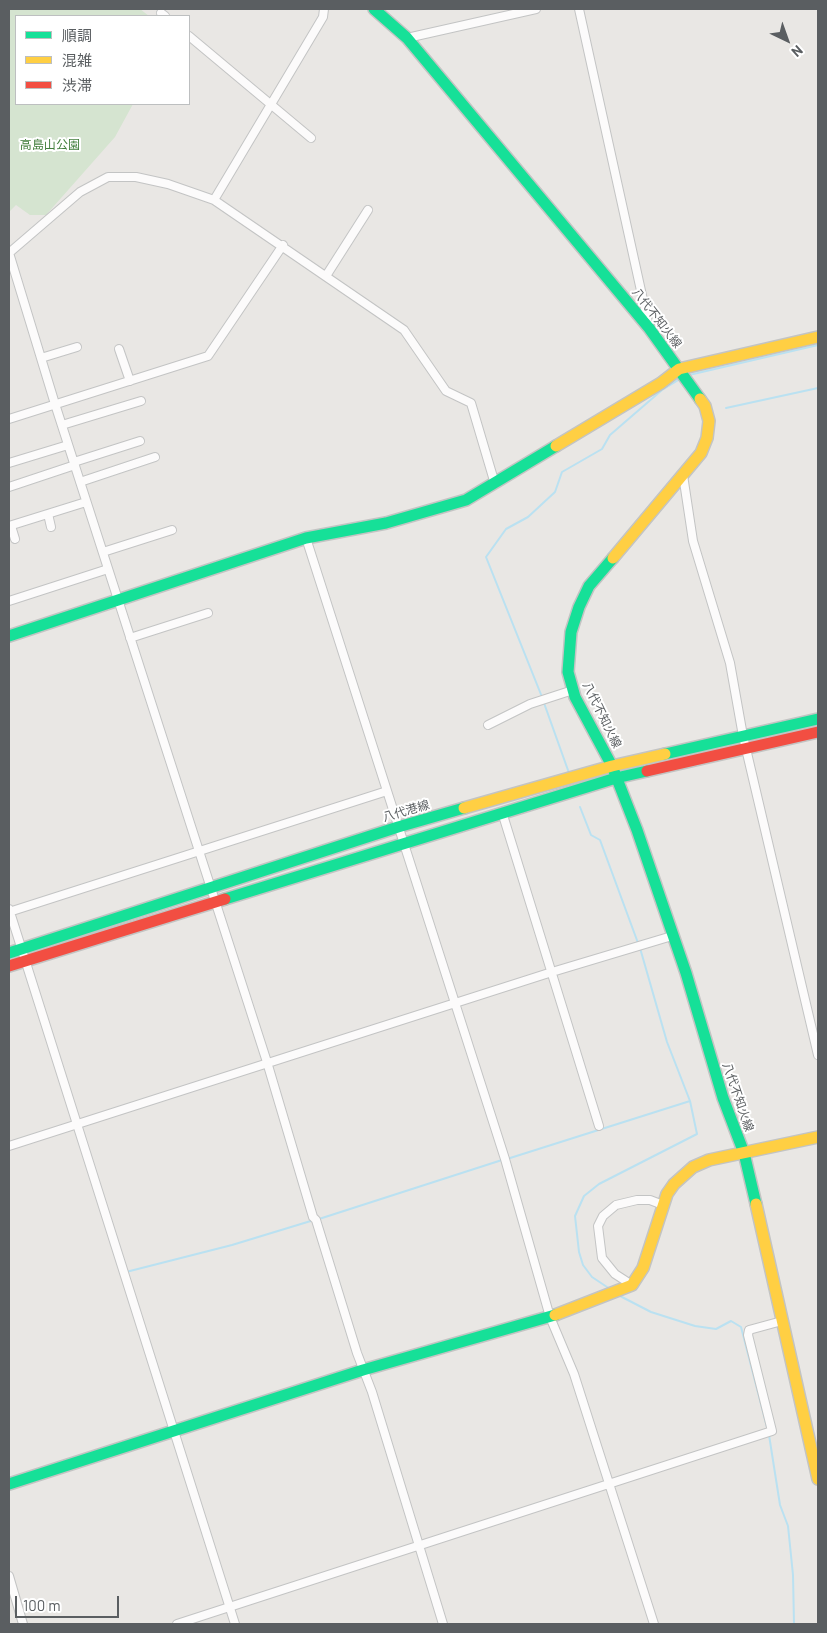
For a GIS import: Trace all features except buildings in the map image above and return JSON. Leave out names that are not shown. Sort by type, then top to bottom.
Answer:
[{"type":"main road","name":"八代不知火線","points":[[374,9],[407,38],[649,328],[705,406],[709,421],[708,438],[702,454],[607,562],[589,586],[579,607],[571,632],[568,672],[573,690],[614,772],[637,830],[723,1098],[744,1153],[818,1479]]},
{"type":"main road","points":[[9,636],[306,538],[386,523],[466,500],[476,492],[494,484],[681,372],[818,337]]},
{"type":"main road","name":"八代港線","points":[[9,953],[398,827],[614,772],[743,736],[818,719]]},
{"type":"main road","name":"八代港線","points":[[9,966],[215,901],[404,845],[614,772],[746,749],[818,732]]},
{"type":"main road","points":[[9,1484],[175,1432],[362,1370],[550,1318],[626,1288],[643,1268],[663,1205],[674,1184],[694,1167],[709,1160],[818,1137]]},
{"type":"street","points":[[214,200],[323,17],[324,9]]},
{"type":"street","points":[[407,38],[536,9]]},
{"type":"street","points":[[579,9],[649,328]]},
{"type":"street","points":[[190,37],[311,138]]},
{"type":"street","points":[[443,1624],[420,1545],[362,1370],[267,1062],[86,502],[9,253],[80,192],[108,177],[136,177],[168,184],[214,200],[404,330],[446,391],[471,404],[494,484]]},
{"type":"street","points":[[326,276],[368,210]]},
{"type":"street","points":[[9,418],[208,356],[282,245]]},
{"type":"street","points":[[41,358],[77,347]]},
{"type":"street","points":[[119,349],[130,380]]},
{"type":"street","points":[[62,425],[141,401]]},
{"type":"street","points":[[9,487],[140,441]]},
{"type":"street","points":[[9,463],[68,445]]},
{"type":"street","points":[[80,482],[155,457]]},
{"type":"street","points":[[683,475],[693,541],[730,663],[743,736],[818,1054]]},
{"type":"street","points":[[16,539],[10,526],[86,502]]},
{"type":"street","points":[[48,514],[51,527]]},
{"type":"street","points":[[103,552],[172,530]]},
{"type":"street","points":[[306,538],[505,1160],[550,1318],[574,1374],[654,1624]]},
{"type":"street","points":[[9,601],[108,569]]},
{"type":"street","points":[[130,638],[208,613]]},
{"type":"street","points":[[488,725],[530,704],[573,690]]},
{"type":"street","points":[[236,1624],[9,911],[387,791]]},
{"type":"street","points":[[502,812],[599,1126]]},
{"type":"street","points":[[9,1146],[267,1062],[672,936]]},
{"type":"street","points":[[626,1288],[602,1258],[598,1226],[603,1216],[616,1205],[637,1200],[650,1200],[663,1205]]},
{"type":"street","points":[[177,1624],[772,1431],[748,1335],[749,1330],[782,1321]]},
{"type":"street","points":[[9,1576],[23,1624]]},
{"type":"green space","name":"高島山公園","points":[[9,9],[140,9],[148,15],[15,15],[15,105],[132,105],[115,137],[46,215],[30,215],[16,205],[9,212]]},
{"type":"waterway","points":[[689,375],[818,345]]},
{"type":"waterway","points":[[542,697],[486,557],[506,529],[528,517],[555,492],[562,472],[602,449],[610,435],[662,390],[680,379]]},
{"type":"waterway","points":[[726,408],[818,388]]},
{"type":"waterway","points":[[544,703],[569,773]]},
{"type":"waterway","points":[[580,807],[591,835],[600,840],[638,943]]},
{"type":"waterway","points":[[610,1289],[592,1277],[583,1265],[579,1252],[575,1216],[584,1196],[599,1184],[697,1134],[690,1101],[667,1042],[640,948]]},
{"type":"waterway","points":[[507,1159],[690,1101]]},
{"type":"waterway","points":[[319,1219],[502,1160]]},
{"type":"waterway","points":[[126,1272],[232,1245],[314,1220]]},
{"type":"waterway","points":[[620,1296],[651,1312],[695,1326],[716,1329],[731,1321],[741,1327],[768,1431]]},
{"type":"waterway","points":[[769,1435],[780,1505],[788,1526],[793,1575],[794,1624]]},
{"type":"traffic: fast","points":[[374,9],[407,38],[649,328],[700,399]]},
{"type":"traffic: fast","points":[[9,636],[306,538],[386,523],[466,500],[556,446]]},
{"type":"traffic: fast","points":[[613,558],[589,586],[579,607],[571,632],[568,672],[575,697],[612,766],[637,830],[686,973],[723,1098],[744,1153],[756,1204]]},
{"type":"traffic: fast","points":[[665,754],[818,719]]},
{"type":"traffic: fast","points":[[225,899],[616,778],[647,771]]},
{"type":"traffic: fast","points":[[9,953],[398,827],[464,808]]},
{"type":"traffic: fast","points":[[9,1484],[363,1370],[555,1315]]},
{"type":"traffic: slow","points":[[556,446],[661,383],[679,369],[818,337]]},
{"type":"traffic: slow","points":[[613,558],[701,453],[707,438],[709,421],[705,406],[700,399]]},
{"type":"traffic: slow","points":[[464,808],[612,766],[665,754]]},
{"type":"traffic: slow","points":[[555,1315],[632,1285],[643,1268],[667,1194],[674,1184],[693,1167],[709,1160],[818,1137]]},
{"type":"traffic: slow","points":[[756,1204],[818,1479]]},
{"type":"traffic: jam","points":[[647,771],[818,732]]},
{"type":"traffic: jam","points":[[9,966],[225,899]]}]
